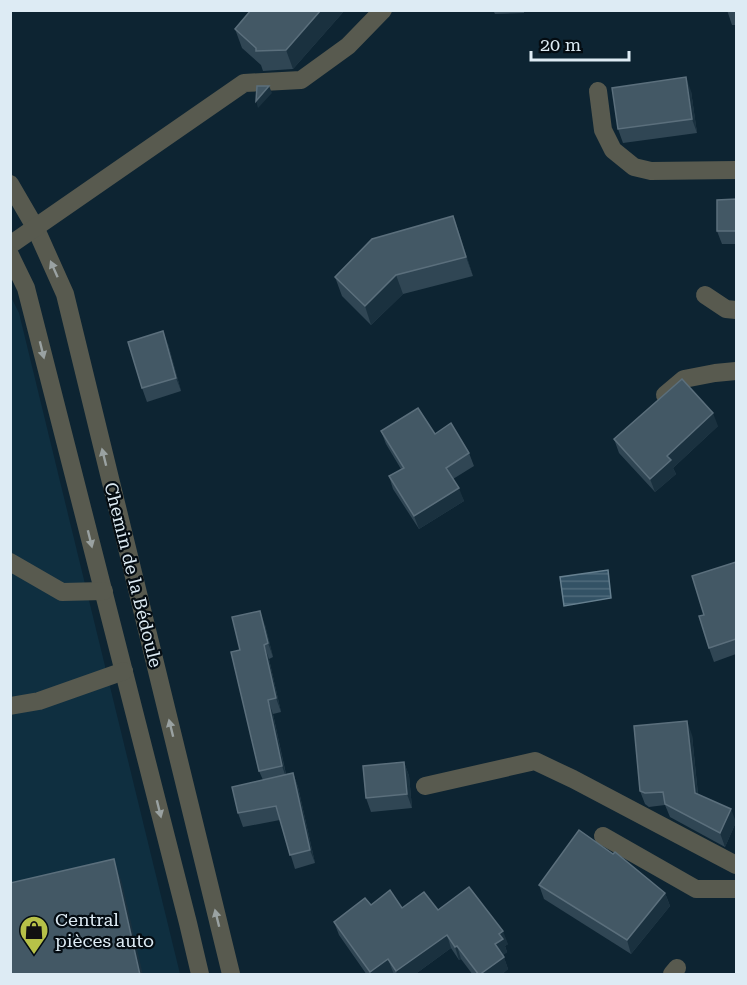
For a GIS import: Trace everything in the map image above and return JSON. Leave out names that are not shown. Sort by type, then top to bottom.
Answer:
[{"type":"street","points":[[10,245],[244,83],[301,80],[348,46],[383,10]]},
{"type":"street","points":[[598,91],[603,130],[613,150],[634,167],[651,171],[736,170]]},
{"type":"street","name":"Chemin de la Bédoule","points":[[10,184],[35,227],[64,294],[231,975]]},
{"type":"street","name":"Chemin de la Bédoule","points":[[10,255],[26,288],[200,975]]},
{"type":"street","points":[[705,295],[726,309],[736,310]]},
{"type":"street","points":[[651,408],[684,379],[736,371]]},
{"type":"street","points":[[10,562],[62,592],[104,591]]},
{"type":"street","points":[[10,706],[39,701],[124,671]]},
{"type":"street","points":[[425,786],[535,761],[736,866]]},
{"type":"street","points":[[603,836],[696,889],[736,889]]},
{"type":"shaded area","points":[[10,295],[19,313],[180,974],[11,974]]},
{"type":"shaded area","points":[[608,570],[611,598],[564,606],[560,577]]},
{"type":"building","points":[[251,10],[321,10],[286,50],[256,51],[256,48],[235,29]]},
{"type":"building","points":[[686,77],[692,119],[618,129],[612,88]]},
{"type":"building","points":[[257,86],[269,86],[256,101]]},
{"type":"building","points":[[736,199],[736,231],[717,231],[717,200]]},
{"type":"building","points":[[453,216],[466,257],[396,275],[365,306],[335,277],[372,239]]},
{"type":"building","points":[[163,331],[176,378],[142,388],[128,342]]},
{"type":"building","points":[[682,379],[713,413],[667,456],[671,460],[650,479],[614,439]]},
{"type":"building","points":[[418,408],[435,434],[451,423],[469,453],[446,468],[459,488],[414,516],[389,476],[404,468],[381,431]]},
{"type":"building","points":[[736,562],[736,639],[709,648],[699,616],[704,615],[692,576]]},
{"type":"building","points":[[260,611],[268,643],[264,645],[276,698],[268,700],[282,766],[259,771],[231,652],[240,650],[232,617]]},
{"type":"building","points":[[687,721],[695,793],[731,809],[720,833],[665,804],[663,792],[640,791],[634,726]]},
{"type":"building","points":[[404,762],[407,794],[366,798],[363,766]]},
{"type":"building","points":[[293,773],[310,850],[290,855],[276,806],[238,813],[232,787]]},
{"type":"building","points":[[579,830],[613,854],[615,852],[665,893],[627,940],[539,885]]},
{"type":"building","points":[[114,859],[140,975],[10,975],[10,883]]},
{"type":"building","points":[[469,887],[503,931],[499,934],[503,939],[495,944],[504,957],[479,975],[447,935],[396,971],[388,959],[370,972],[334,922],[365,898],[371,905],[390,890],[402,908],[424,892],[438,910]]},
{"type":"place","name":"Central pièces auto","points":[[34,956]]}]
